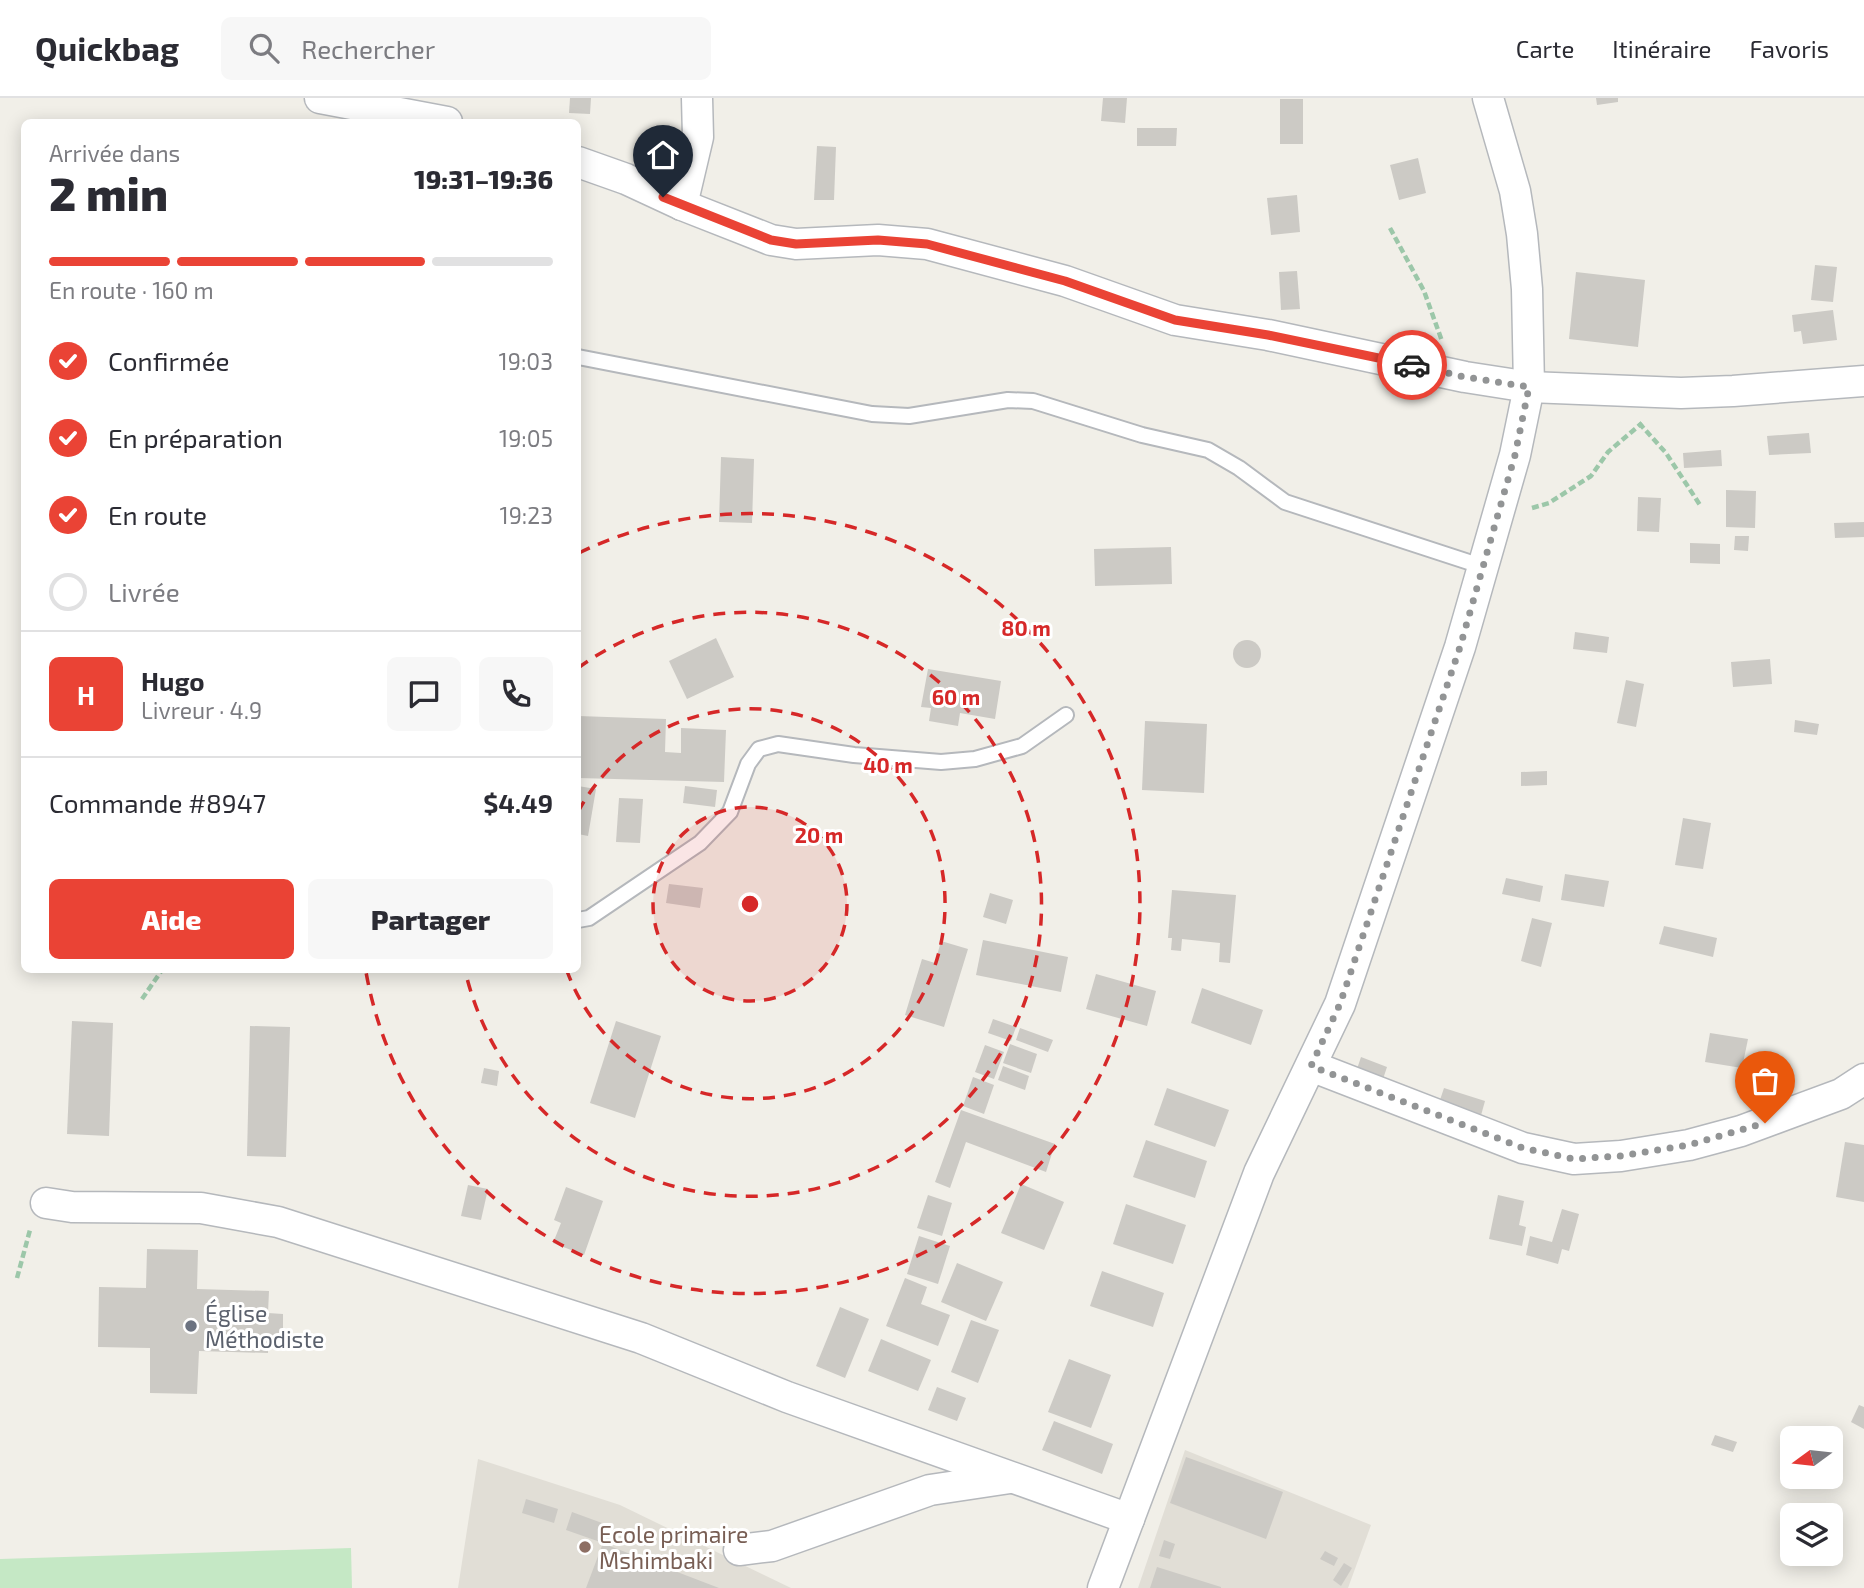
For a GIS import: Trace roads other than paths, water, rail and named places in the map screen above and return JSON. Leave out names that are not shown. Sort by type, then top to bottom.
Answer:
[{"type":"street","points":[[320,98],[431,119]]},
{"type":"street","points":[[682,205],[698,137],[697,98]]},
{"type":"street","points":[[1103,1588],[1259,1173],[1340,1004],[1456,660],[1515,455],[1529,387],[1527,289],[1515,191],[1488,98]]},
{"type":"street","points":[[581,163],[771,240],[796,244],[878,240],[927,244],[1065,281],[1175,320],[1268,335],[1465,377],[1529,387],[1681,393],[1864,381]]},
{"type":"street","points":[[1311,1066],[1510,1143],[1574,1159],[1620,1156],[1689,1145],[1741,1131],[1841,1094],[1864,1079]]},
{"type":"street","points":[[46,1203],[72,1208],[201,1208],[278,1222],[641,1338],[787,1396],[1129,1519]]},
{"type":"street","points":[[739,1550],[772,1546],[929,1490],[1014,1478]]},
{"type":"lane","points":[[581,358],[872,414],[909,416],[1008,400],[1033,401],[1142,435],[1208,450],[1239,468],[1285,502],[1484,567]]},
{"type":"lane","points":[[581,919],[589,918],[700,843],[730,812],[748,764],[759,749],[778,744],[855,755],[941,762],[975,760],[1022,746],[1066,715]]},
{"type":"place","name":"Église Méthodiste","points":[[191,1326]]},
{"type":"place","name":"Ecole primaire Mshimbaki","points":[[585,1547]]}]
